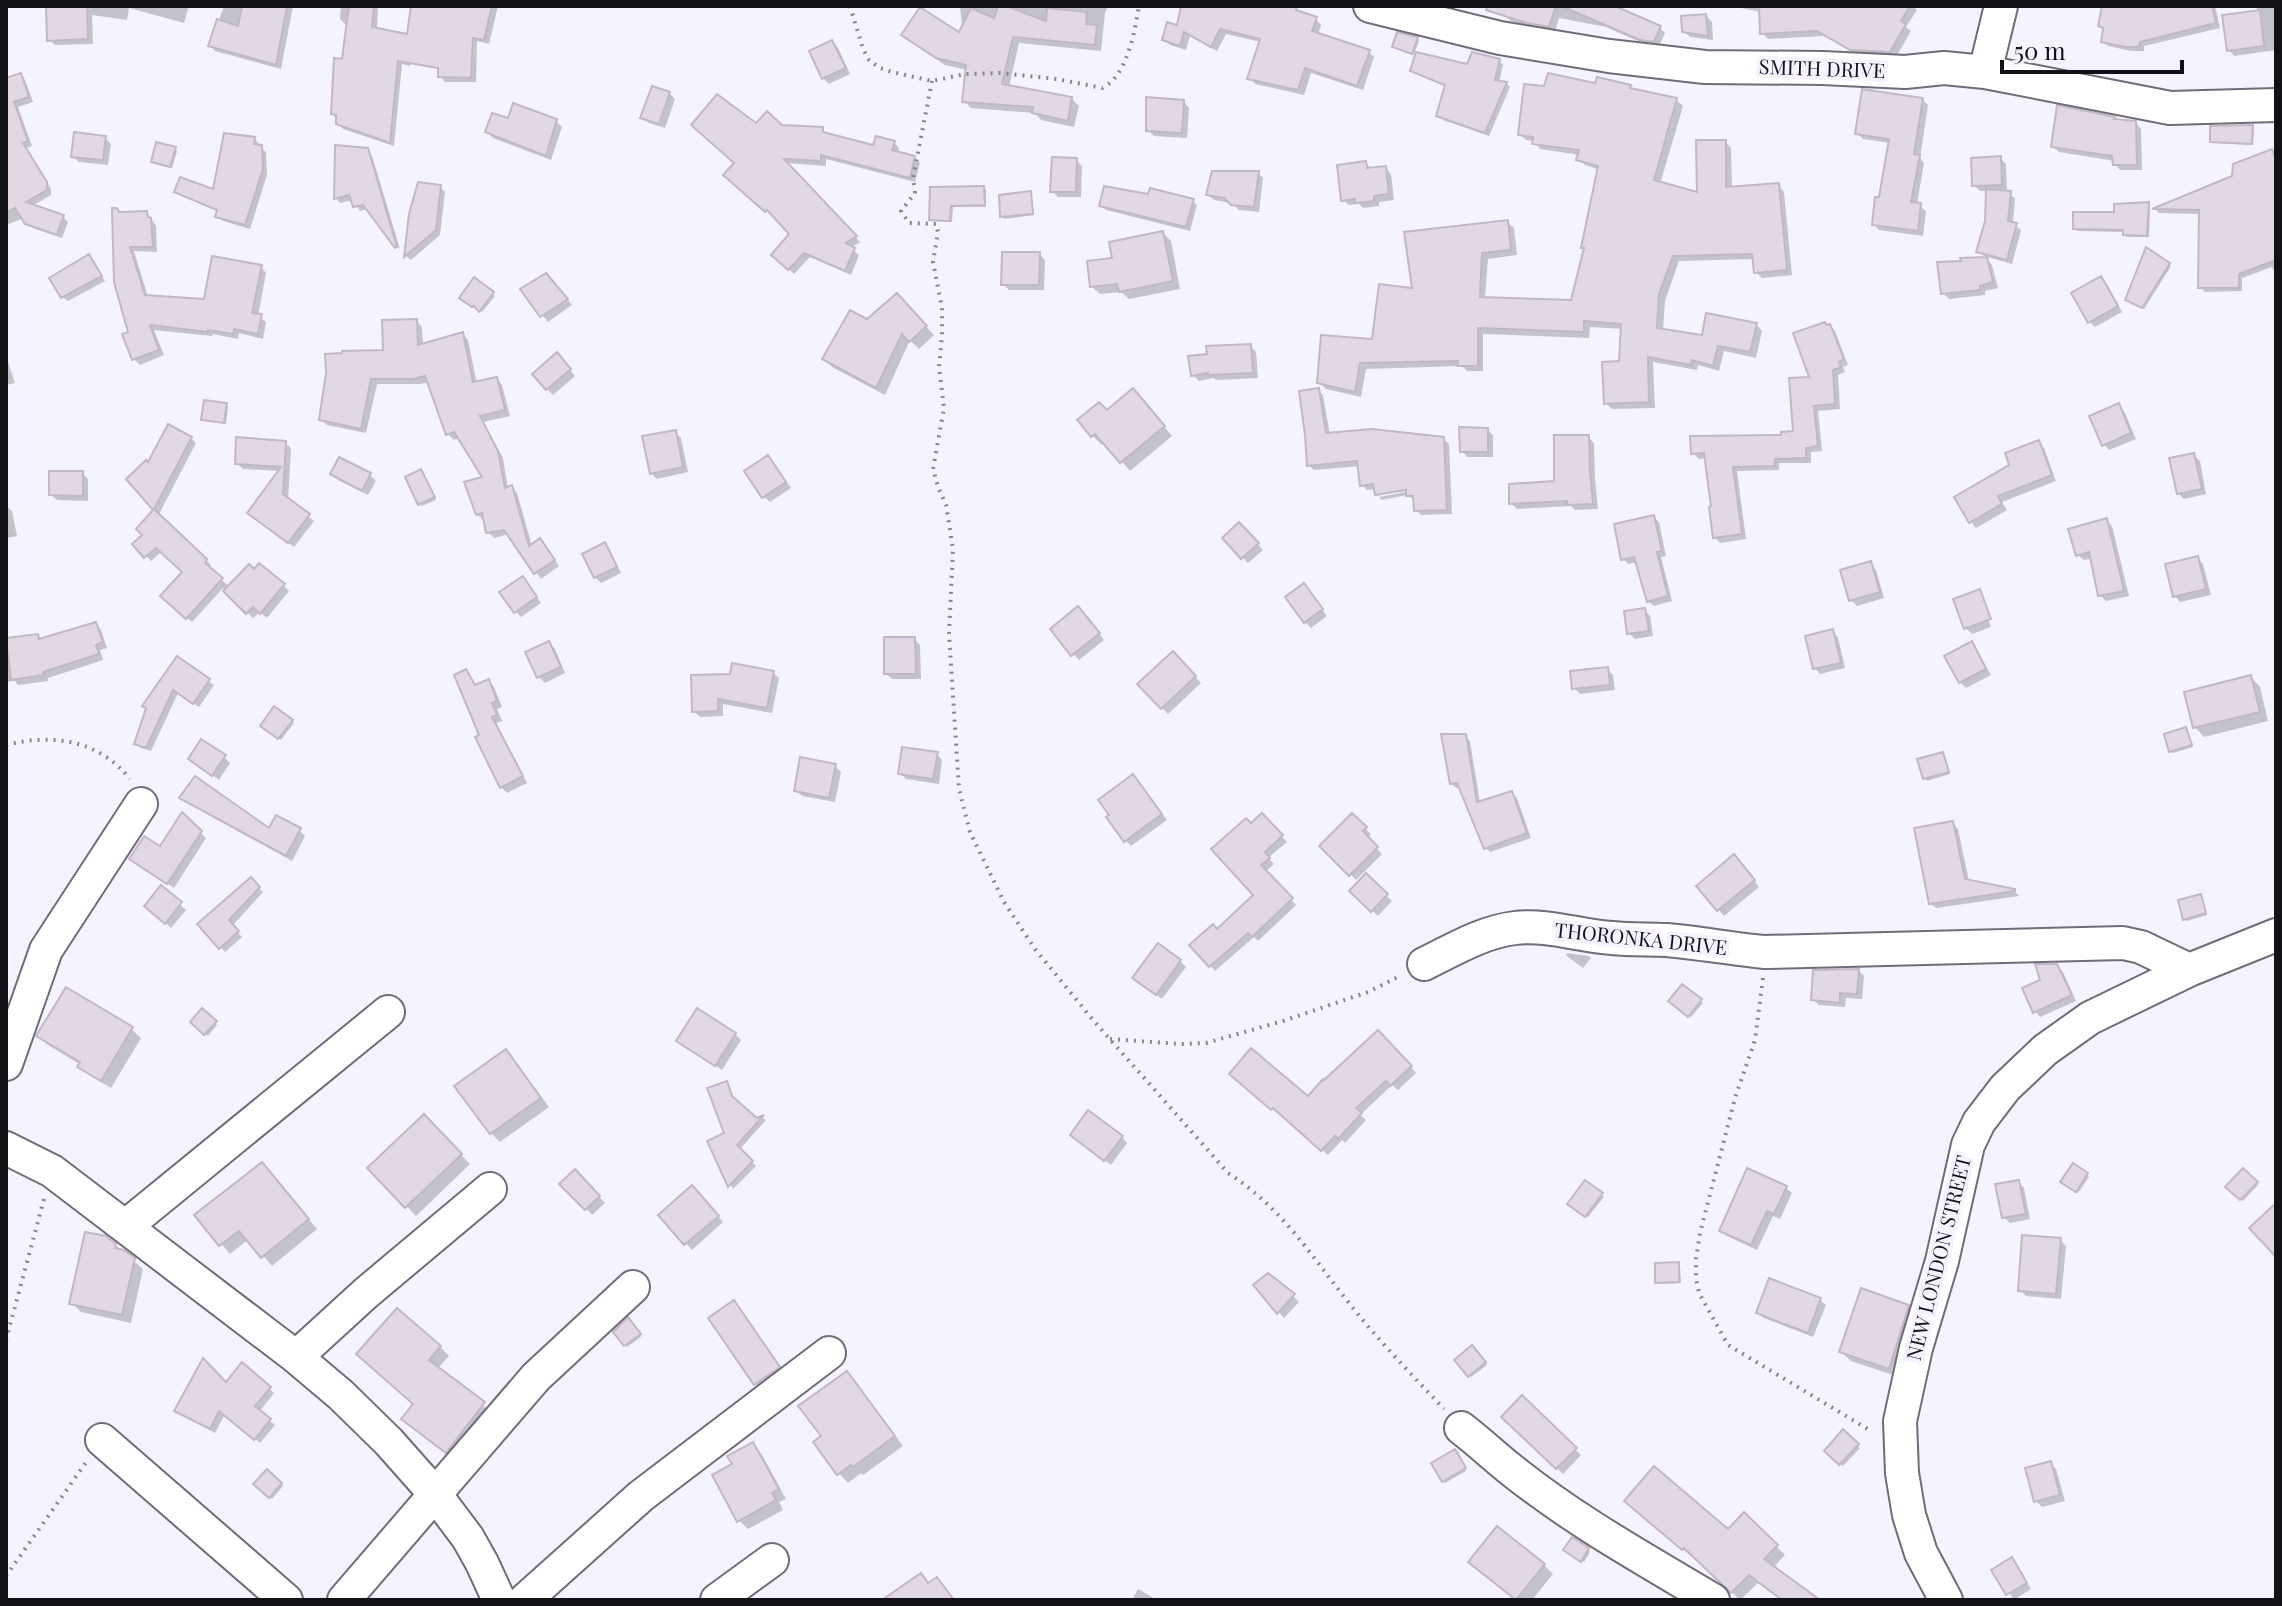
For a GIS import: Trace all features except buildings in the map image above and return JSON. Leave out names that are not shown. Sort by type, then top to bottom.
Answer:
[{"type":"street","name":"SMITH DRIVE","points":[[1370,6],[1500,38],[1609,56],[1705,67],[1905,72],[1944,68],[1985,72],[2170,108],[2276,105]]},
{"type":"street","points":[[1985,72],[2001,6]]},
{"type":"street","points":[[6,1064],[46,950],[141,804]]},
{"type":"street","name":"THORONKA DRIVE","points":[[1424,964],[1475,939],[1514,928],[1535,927],[1611,938],[1667,940],[1765,952],[2123,943],[2141,947],[2189,970]]},
{"type":"street","name":"NEW LONDON STREET","points":[[1946,1600],[1921,1553],[1909,1515],[1902,1473],[1900,1421],[1912,1363],[1942,1261],[1968,1145],[1979,1122],[2005,1088],[2070,1031],[2113,1006],[2189,970],[2276,935]]},
{"type":"street","points":[[126,1226],[388,1012]]},
{"type":"street","points":[[6,1148],[52,1171],[126,1226],[296,1357],[361,1414],[435,1494],[468,1538],[499,1600]]},
{"type":"street","points":[[296,1357],[366,1293],[490,1189]]},
{"type":"street","points":[[344,1600],[536,1377],[633,1287]]},
{"type":"street","points":[[525,1600],[641,1496],[829,1353]]},
{"type":"street","points":[[1461,1428],[1550,1498],[1713,1600]]},
{"type":"street","points":[[102,1440],[286,1600]]},
{"type":"street","points":[[717,1600],[772,1560]]},
{"type":"path","points":[[850,6],[869,60],[892,72],[932,81],[965,74],[1000,73],[1102,88],[1119,69],[1134,39],[1139,6]]},
{"type":"path","points":[[932,81],[913,178],[915,193],[901,211],[909,223],[936,224],[938,232],[933,262],[942,308],[939,367],[944,408],[933,469],[946,505],[953,549],[949,633],[959,789],[970,832],[1004,902],[1035,949],[1228,1173],[1257,1192],[1302,1240],[1363,1321],[1461,1428]]},
{"type":"path","points":[[6,745],[33,738],[74,742],[92,748],[122,768],[134,784],[141,804]]},
{"type":"path","points":[[1765,952],[1755,1040],[1735,1098],[1700,1233],[1696,1259],[1699,1293],[1728,1345],[1902,1449]]},
{"type":"path","points":[[1110,1039],[1206,1043],[1368,992],[1424,964]]},
{"type":"path","points":[[6,1340],[52,1171]]},
{"type":"path","points":[[6,1576],[102,1440]]}]
